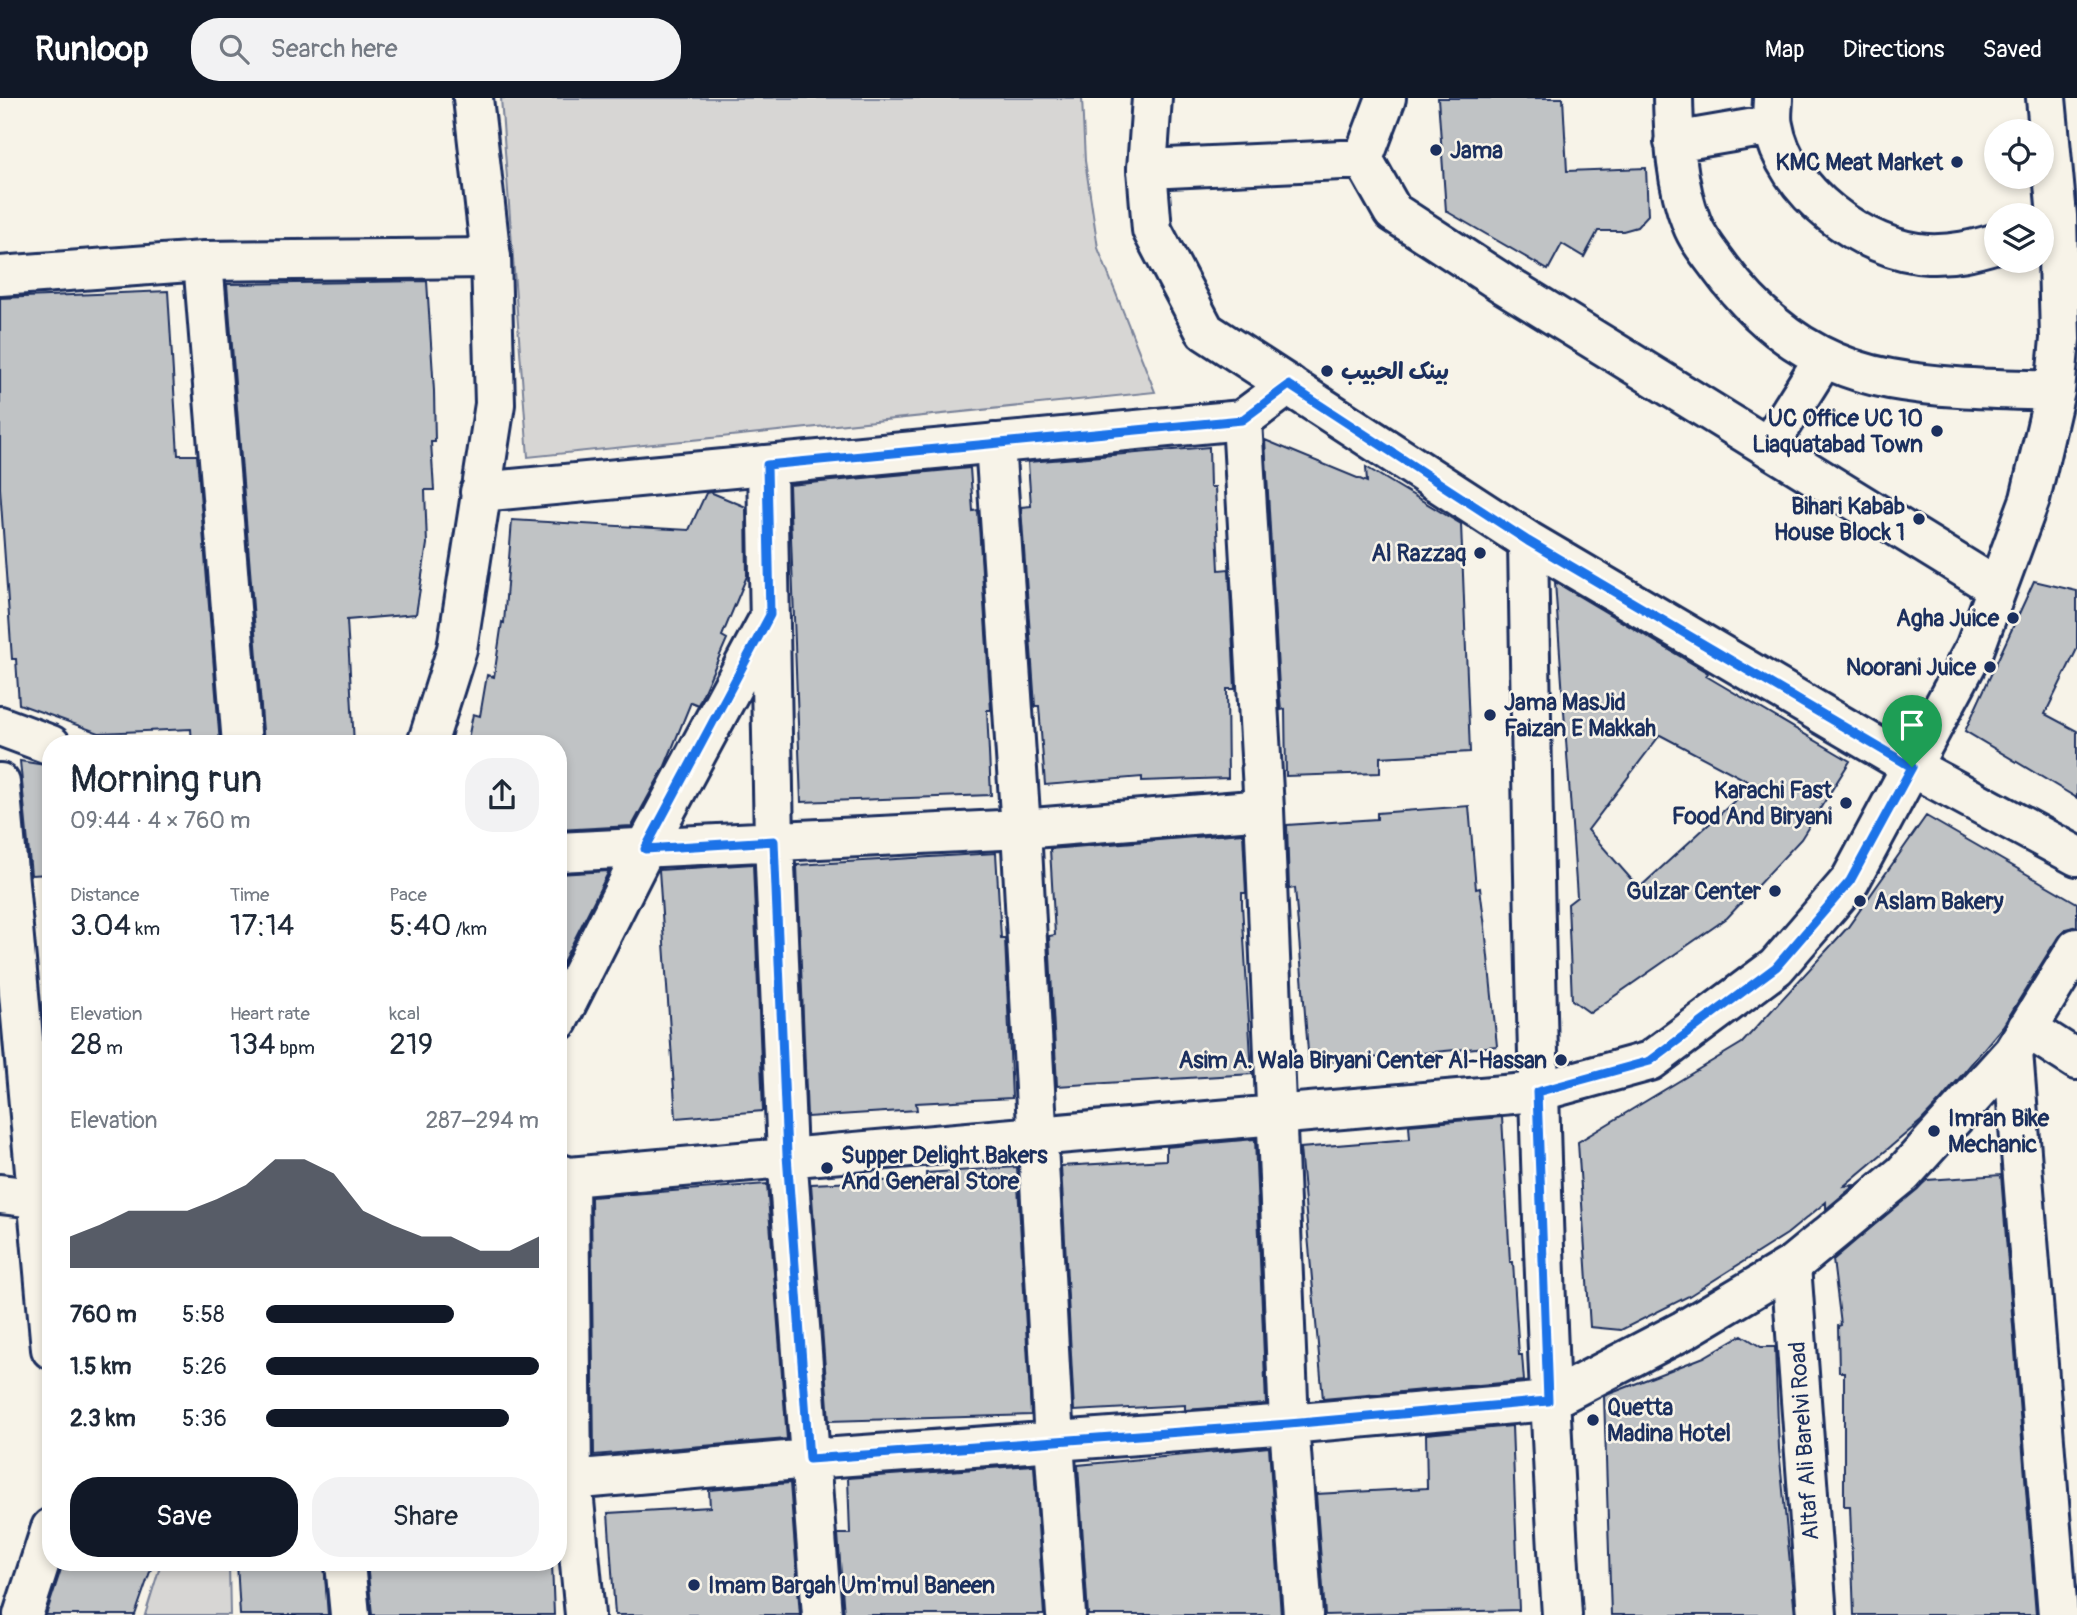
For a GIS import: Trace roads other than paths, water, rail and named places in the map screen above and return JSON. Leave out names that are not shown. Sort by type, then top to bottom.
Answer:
[{"type":"street","points":[[430,735],[457,649],[495,404],[491,258],[473,98]]},
{"type":"street","points":[[1152,98],[1147,169],[1152,230],[1205,331],[1528,541],[1912,767],[2077,856]]},
{"type":"street","points":[[1363,159],[1387,98]]},
{"type":"street","points":[[1673,98],[1674,142],[1692,225],[1711,256],[1759,314],[1788,338],[1824,358],[1888,379],[1955,387],[2055,391]]},
{"type":"street","points":[[2049,98],[2050,203]]},
{"type":"street","points":[[1674,142],[1773,112],[1787,162],[1809,192],[1833,216],[1871,241],[1926,254],[1963,253],[1984,247]]},
{"type":"street","points":[[1147,169],[1363,159]]},
{"type":"street","points":[[1363,159],[1393,212],[1997,587]]},
{"type":"street","points":[[567,1175],[1537,1092],[1650,1061],[1776,967],[1850,881],[1975,648],[2030,499],[2069,341],[2054,245]]},
{"type":"street","points":[[0,276],[204,261],[491,258]]},
{"type":"street","points":[[204,261],[241,735]]},
{"type":"street","points":[[1768,447],[1824,358]]},
{"type":"street","points":[[480,492],[1242,420],[1289,385]]},
{"type":"street","points":[[1242,420],[1264,808],[1289,1424],[1303,1615]]},
{"type":"street","points":[[995,443],[1021,830],[1036,1134],[1066,1615]]},
{"type":"street","points":[[767,465],[774,841],[787,1155],[822,1615]]},
{"type":"street","points":[[1528,541],[1537,1092],[1548,1401],[1562,1615]]},
{"type":"street","points":[[567,1003],[645,849],[770,615]]},
{"type":"street","points":[[0,726],[42,742]]},
{"type":"street","points":[[0,783],[42,1171]]},
{"type":"street","points":[[567,852],[1021,830],[1264,808]]},
{"type":"street","points":[[567,1481],[809,1459],[1289,1424],[1548,1401],[1684,1330],[1791,1266],[1903,1174],[2020,1040],[2077,948]]},
{"type":"street","points":[[2020,1040],[2077,1060]]},
{"type":"street","points":[[2020,1040],[2066,1545],[2058,1615]]},
{"type":"street","points":[[0,1194],[42,1199]]},
{"type":"street","name":"Altaf Ali Barelvi Road","points":[[1791,1266],[1817,1615]]},
{"type":"street","points":[[567,1494],[585,1615]]},
{"type":"street","points":[[23,1615],[42,1556]]},
{"type":"street","points":[[346,1571],[350,1615]]},
{"type":"place","name":"Jama","points":[[1436,150]]},
{"type":"place","name":"KMC Meat Market","points":[[1957,162]]},
{"type":"place","name":"بينک الحبيب","points":[[1327,371]]},
{"type":"place","name":"UC Office UC 10 Liaquatabad Town","points":[[1937,431]]},
{"type":"place","name":"Bihari Kabab House Block 1","points":[[1919,519]]},
{"type":"place","name":"Al Razzaq","points":[[1480,553]]},
{"type":"place","name":"Agha Juice","points":[[2013,618]]},
{"type":"place","name":"Noorani Juice","points":[[1990,667]]},
{"type":"place","name":"Jama MasJid Faizan E Makkah","points":[[1490,715]]},
{"type":"place","name":"Karachi Fast Food And Biryani","points":[[1846,803]]},
{"type":"place","name":"Gulzar Center","points":[[1775,891]]},
{"type":"place","name":"Aslam Bakery","points":[[1860,901]]},
{"type":"place","name":"Asim A. Wala Biryani Center Al-Hassan","points":[[1561,1060]]},
{"type":"place","name":"Imran Bike Mechanic","points":[[1934,1131]]},
{"type":"place","name":"Supper Delight Bakers And General Store","points":[[827,1168]]},
{"type":"place","name":"Quetta Madina Hotel","points":[[1593,1420]]},
{"type":"place","name":"Imam Bargah Um'mul Baneen","points":[[694,1585]]}]
